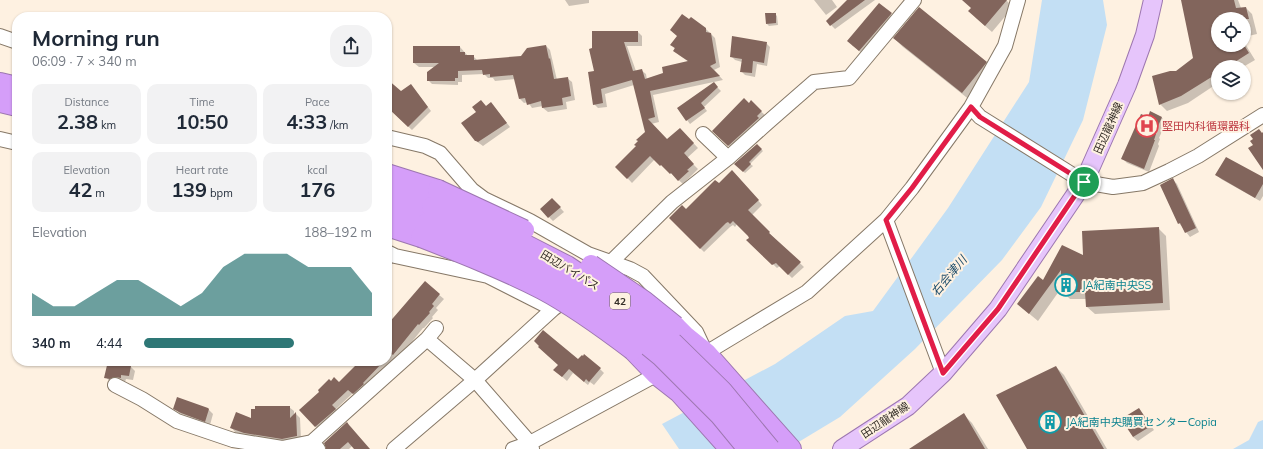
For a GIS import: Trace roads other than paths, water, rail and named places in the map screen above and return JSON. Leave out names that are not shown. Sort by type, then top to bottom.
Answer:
[{"type":"highway","points":[[0,83],[12,101]]},
{"type":"highway","points":[[392,179],[429,214],[486,262],[542,289],[590,318],[633,350],[656,374],[679,392],[730,449]]},
{"type":"highway","name":"田辺バイパス","points":[[392,196],[559,280],[606,312],[661,356],[720,415],[748,449]]},
{"type":"highway","name":"田辺バイパス","points":[[392,211],[429,214],[510,237],[561,263],[621,302],[672,342],[722,391],[770,449]]},
{"type":"highway","points":[[392,225],[429,214],[516,226],[586,262],[644,300],[706,353],[791,449]]},
{"type":"main road","name":"田辺龍神線","points":[[842,449],[908,406],[943,373],[998,309],[1080,179],[1127,85],[1145,35],[1153,0]]},
{"type":"street","points":[[394,449],[475,380],[552,310],[611,262],[672,202],[728,158],[814,82],[850,78],[914,0]]},
{"type":"street","points":[[513,449],[531,446],[656,374],[706,353],[807,292],[886,220],[976,112],[1005,46],[1018,0]]},
{"type":"street","points":[[0,36],[12,40]]},
{"type":"street","points":[[976,112],[1080,179],[1113,187],[1143,183],[1198,156],[1263,115]]},
{"type":"street","points":[[703,134],[728,158]]},
{"type":"street","points":[[392,138],[425,146],[440,153],[472,190],[484,199],[530,221],[588,254],[630,269],[643,276],[696,332],[706,353]]},
{"type":"street","points":[[0,139],[12,142]]},
{"type":"street","points":[[886,220],[943,373]]},
{"type":"street","points":[[392,254],[488,276],[552,310]]},
{"type":"street","points":[[115,385],[142,399],[177,421],[233,440],[282,448],[315,446],[432,334],[475,380],[531,446]]},
{"type":"water","name":"右会津川","points":[[1042,0],[1103,0],[1107,25],[1083,120],[1041,207],[1002,260],[915,349],[840,417],[787,449],[679,449],[662,424],[775,364],[845,316],[873,311],[948,208],[1029,82]]},
{"type":"water","points":[[1263,420],[1263,449],[1233,449],[1249,440],[1258,422]]},
{"type":"place","name":"堅田内科循環器科","points":[[1147,126]]},
{"type":"place","name":"JA紀南中央SS","points":[[1066,285]]},
{"type":"place","name":"JA紀南中央購買センターCopia","points":[[1050,422]]}]
